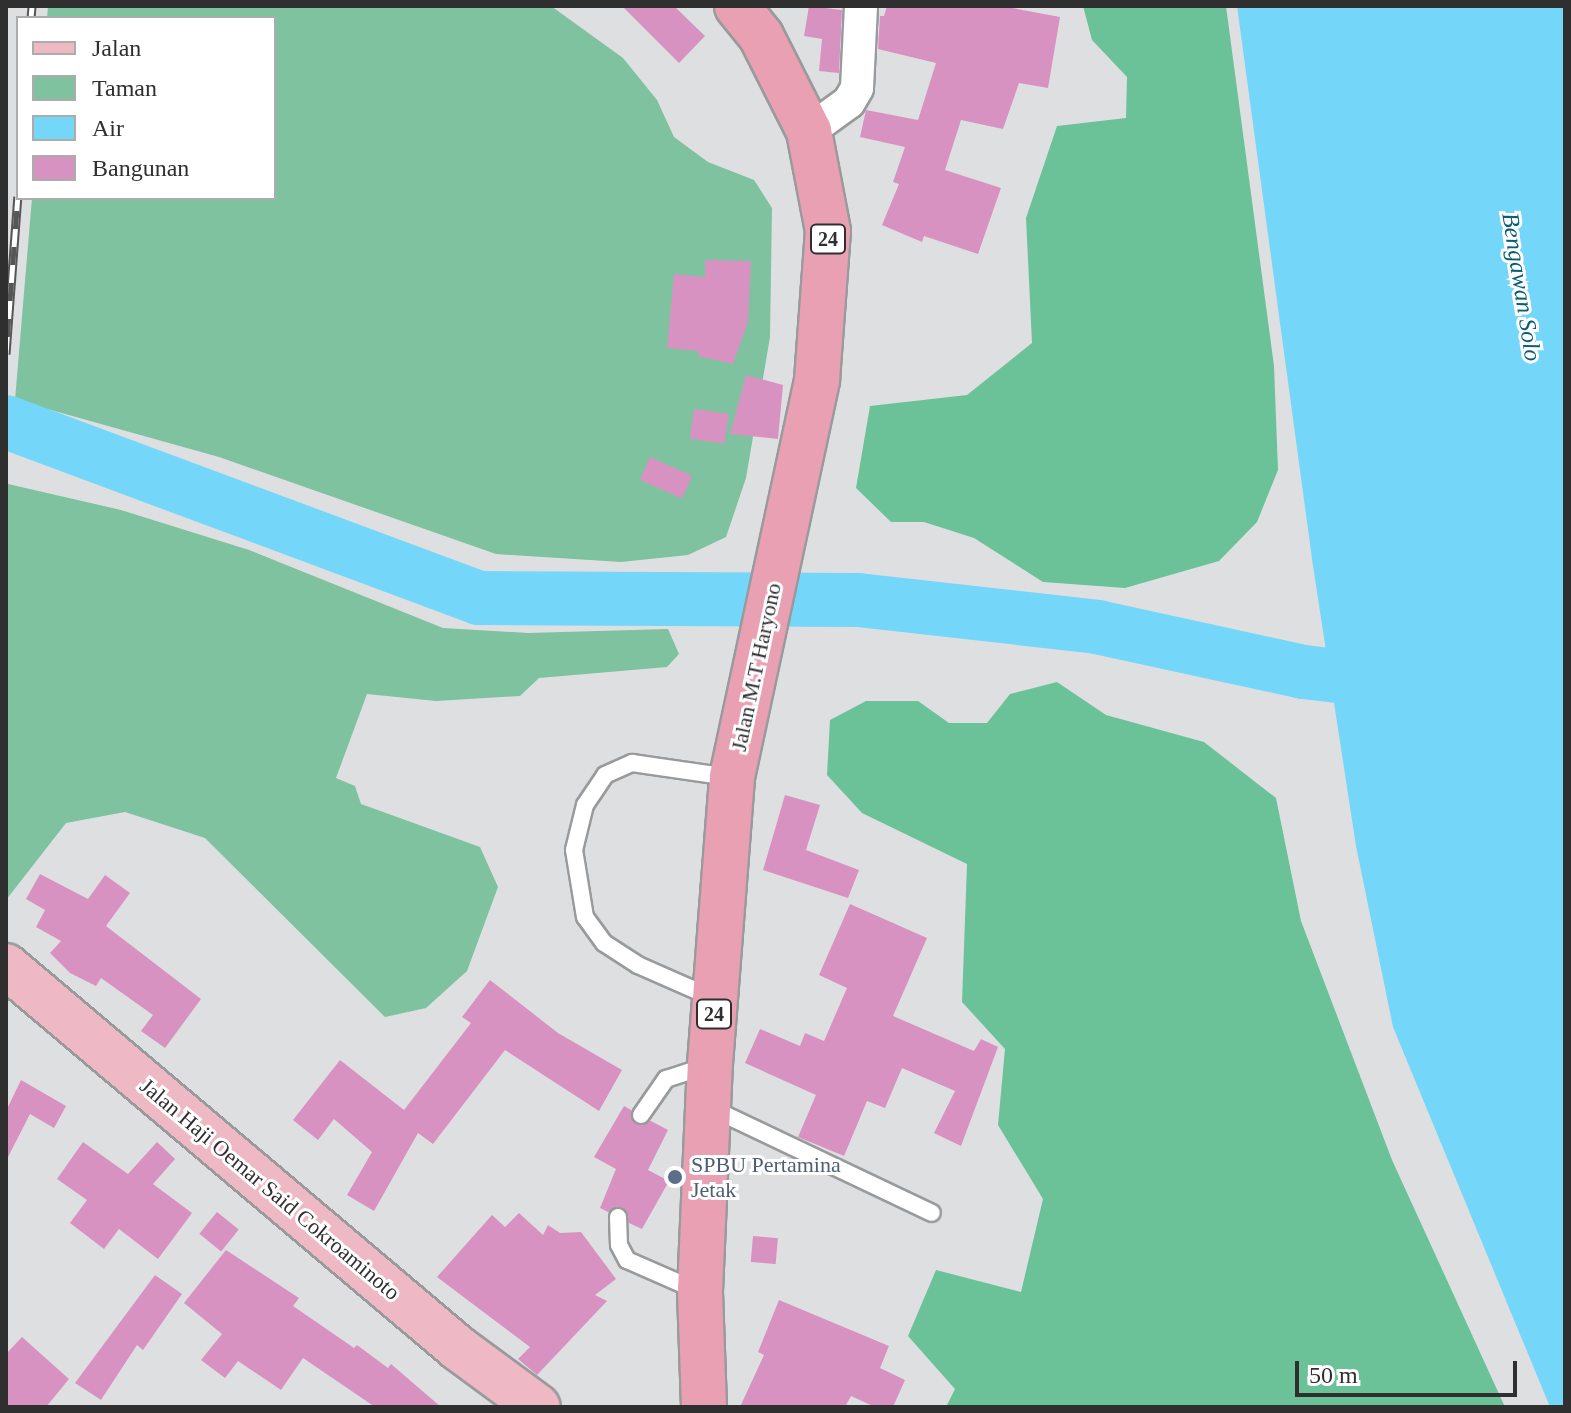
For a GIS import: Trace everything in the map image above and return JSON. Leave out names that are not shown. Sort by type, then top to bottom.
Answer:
[{"type":"highway","name":"Jalan M.T Haryono","points":[[700,1354],[700,1291],[711,1108],[710,1064],[732,777],[751,676],[797,491],[817,380],[828,231],[809,131],[761,36],[737,6]]},
{"type":"highway","name":"24","points":[[689,1407],[700,1354]]},
{"type":"highway","name":"24","points":[[700,1354],[704,1407]]},
{"type":"main road","name":"Jalan Haji Oemar Said Cokroaminoto","points":[[6,966],[458,1348],[538,1407]]},
{"type":"street","points":[[809,131],[849,102],[857,88],[861,6]]},
{"type":"lane","points":[[715,998],[638,965],[604,943],[585,917],[574,850],[585,805],[605,775],[632,763],[732,777]]},
{"type":"lane","points":[[641,1115],[666,1079],[710,1064]]},
{"type":"lane","points":[[711,1108],[932,1213]]},
{"type":"lane","points":[[618,1217],[619,1245],[627,1260],[700,1291]]},
{"type":"green space","points":[[48,6],[551,6],[623,58],[657,100],[674,137],[708,162],[754,180],[772,208],[770,337],[746,478],[726,537],[688,555],[621,562],[496,554],[219,457],[15,400],[32,200],[276,200],[276,16],[47,16]]},
{"type":"green space","points":[[1083,6],[1226,6],[1274,366],[1278,470],[1257,522],[1219,561],[1125,588],[1043,582],[974,538],[924,522],[891,522],[856,488],[870,406],[967,395],[1032,343],[1026,218],[1057,126],[1126,118],[1127,77],[1092,40]]},
{"type":"green space","points":[[8,484],[121,510],[249,550],[443,628],[528,633],[668,629],[679,654],[667,667],[539,678],[520,696],[436,701],[367,694],[336,778],[355,786],[361,804],[480,847],[498,887],[467,971],[426,1008],[385,1017],[205,838],[125,812],[66,823],[6,900]]},
{"type":"green space","points":[[1057,682],[1106,715],[1204,742],[1276,798],[1301,921],[1392,1160],[1505,1407],[946,1407],[955,1389],[908,1336],[936,1270],[1021,1292],[1043,1199],[998,1125],[1005,1049],[962,1002],[967,864],[862,813],[827,775],[830,720],[866,701],[918,701],[949,723],[987,723],[1010,694]]},
{"type":"water","name":"Bengawan Solo","points":[[1237,6],[1565,6],[1565,1407],[1550,1407],[1393,1027],[1356,846],[1313,566]]},
{"type":"building","points":[[622,6],[674,6],[705,36],[679,63]]},
{"type":"building","points":[[809,6],[842,10],[839,73],[819,71],[822,39],[804,36]]},
{"type":"building","points":[[887,6],[1002,6],[1060,17],[1048,88],[1019,83],[1003,129],[961,120],[945,170],[1001,188],[978,254],[924,236],[922,242],[882,225],[899,184],[893,182],[905,147],[860,137],[866,110],[918,120],[936,63],[878,49],[880,16],[884,16]]},
{"type":"building","points":[[705,260],[751,261],[748,322],[733,364],[698,356],[699,351],[667,348],[674,274],[705,277]]},
{"type":"building","points":[[746,375],[783,385],[778,439],[730,434]]},
{"type":"building","points":[[694,409],[729,414],[724,444],[690,439]]},
{"type":"building","points":[[650,457],[692,476],[682,499],[640,480]]},
{"type":"building","points":[[785,795],[820,805],[806,850],[859,870],[848,898],[763,870]]},
{"type":"building","points":[[40,874],[88,899],[105,875],[130,893],[106,926],[201,999],[165,1048],[141,1031],[153,1015],[101,978],[96,986],[70,973],[50,953],[61,941],[36,927],[45,910],[26,899]]},
{"type":"building","points":[[850,904],[927,938],[893,1016],[974,1051],[981,1039],[998,1047],[961,1146],[934,1133],[955,1091],[902,1068],[885,1108],[867,1101],[844,1156],[798,1137],[816,1095],[745,1063],[760,1029],[800,1046],[805,1033],[824,1041],[847,988],[819,975]]},
{"type":"building","points":[[490,980],[558,1033],[622,1070],[599,1111],[505,1050],[433,1144],[418,1133],[374,1211],[347,1195],[372,1152],[334,1119],[318,1140],[293,1120],[340,1060],[404,1110],[471,1023],[462,1017]]},
{"type":"building","points":[[21,1080],[66,1106],[54,1128],[30,1114],[6,1161],[6,1111]]},
{"type":"building","points":[[624,1106],[631,1110],[635,1124],[651,1121],[668,1130],[648,1170],[669,1181],[642,1229],[629,1223],[622,1207],[608,1212],[600,1208],[616,1169],[594,1157]]},
{"type":"building","points":[[83,1142],[128,1174],[157,1142],[175,1159],[153,1184],[192,1213],[158,1259],[119,1229],[104,1249],[70,1223],[87,1200],[57,1179]]},
{"type":"building","points":[[217,1212],[239,1230],[221,1251],[199,1234]]},
{"type":"building","points":[[519,1213],[543,1235],[548,1225],[560,1233],[581,1232],[616,1279],[595,1295],[607,1301],[537,1375],[518,1359],[530,1347],[437,1277],[492,1215],[505,1227]]},
{"type":"building","points":[[753,1236],[778,1238],[776,1264],[751,1262]]},
{"type":"building","points":[[226,1250],[299,1298],[293,1306],[354,1348],[357,1345],[388,1368],[391,1364],[441,1407],[375,1407],[303,1358],[281,1390],[238,1361],[225,1378],[201,1360],[222,1334],[184,1303]]},
{"type":"building","points":[[155,1275],[182,1294],[143,1350],[137,1345],[101,1400],[75,1383]]},
{"type":"building","points":[[779,1300],[889,1346],[880,1368],[905,1380],[893,1407],[875,1407],[851,1396],[845,1407],[740,1407],[764,1355],[758,1352]]},
{"type":"building","points":[[22,1337],[69,1379],[46,1407],[6,1407],[6,1354]]},
{"type":"waterway","points":[[6,422],[479,598],[858,600],[1097,627],[1304,672],[1403,684]]},
{"type":"railway","points":[[31,16],[32,6]]},
{"type":"railway","points":[[6,354],[18,200]]},
{"type":"place","name":"SPBU Pertamina Jetak","points":[[675,1177]]}]
